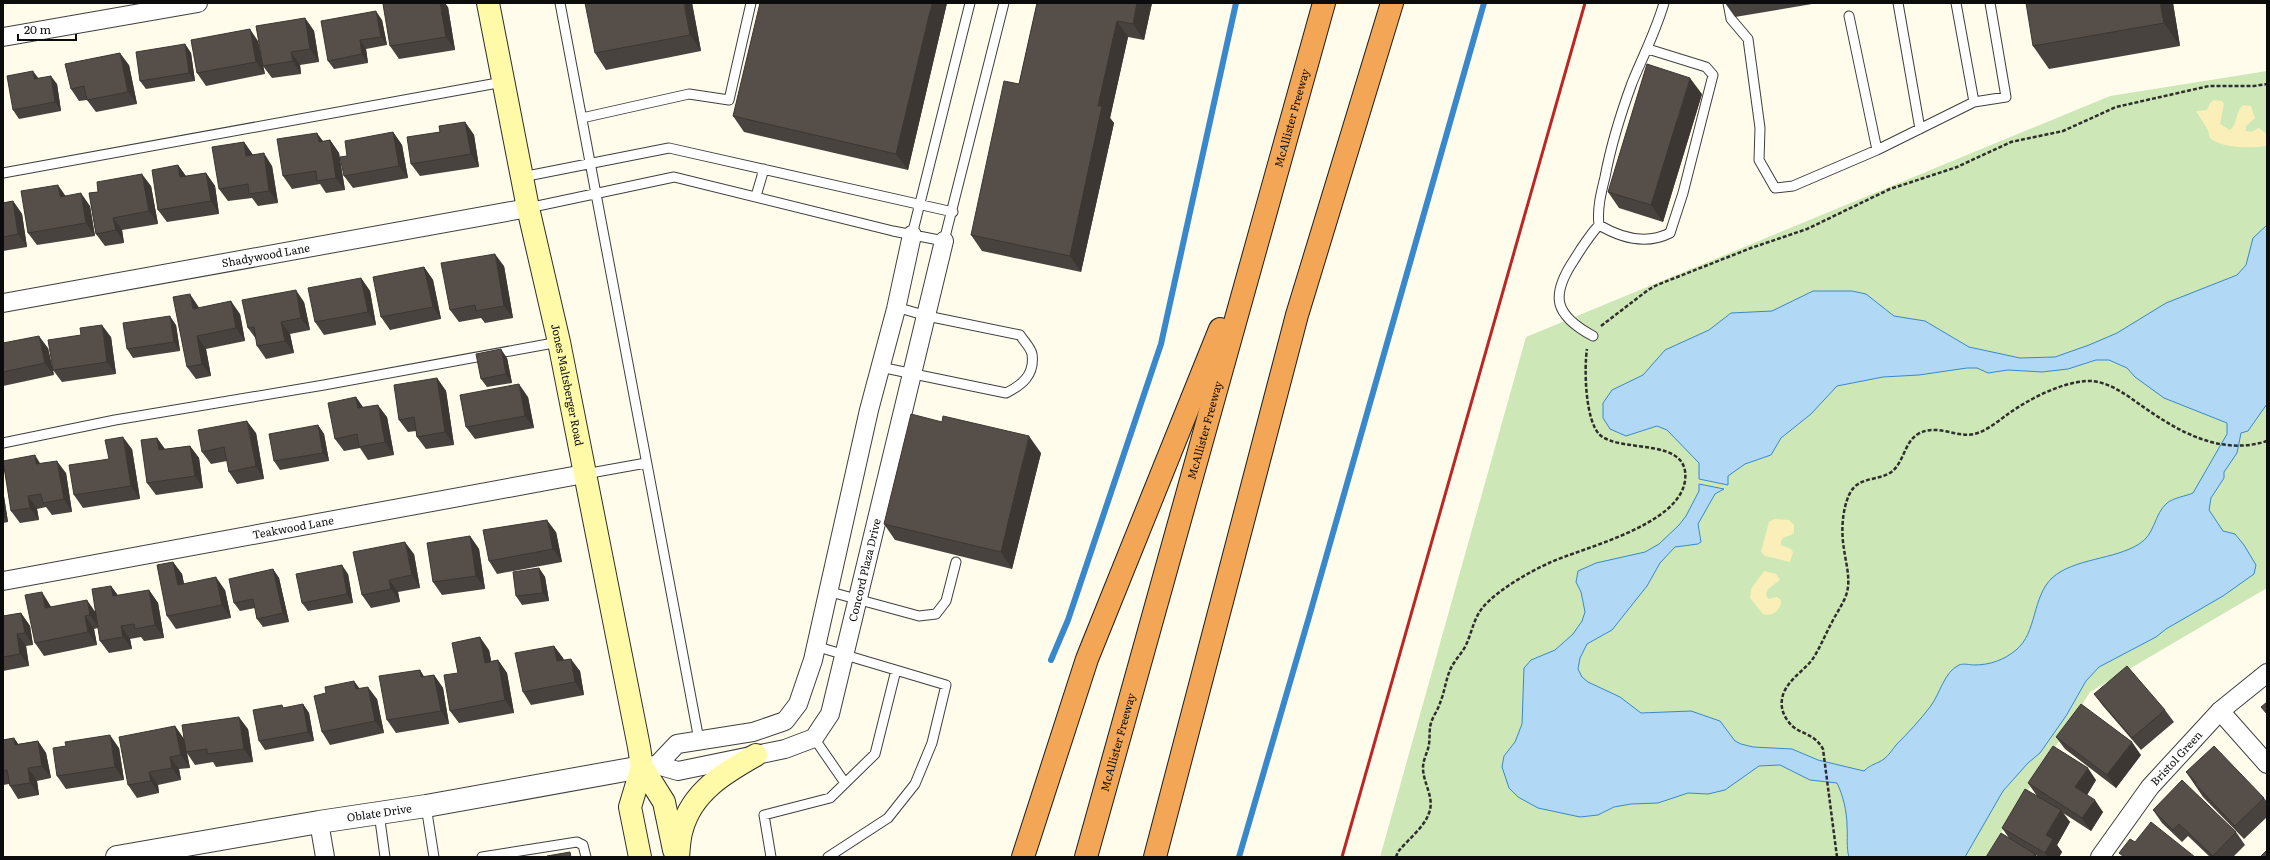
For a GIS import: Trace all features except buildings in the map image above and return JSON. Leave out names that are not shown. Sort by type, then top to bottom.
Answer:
[{"type":"highway","name":"McAllister Freeway","points":[[1086,857],[1324,3]]},
{"type":"highway","points":[[1155,857],[1298,315],[1392,3]]},
{"type":"highway","points":[[1023,857],[1087,659],[1260,231]]},
{"type":"main road","name":"Jones Maltsberger Road","points":[[488,3],[528,208],[559,342],[584,474],[649,766],[664,802],[677,857]]},
{"type":"main road","points":[[677,857],[682,830],[695,801],[720,775],[756,755]]},
{"type":"main road","name":"Jones Maltsberger Road","points":[[640,857],[630,807],[649,766]]},
{"type":"street","points":[[3,37],[198,3]]},
{"type":"street","name":"Shadywood Lane","points":[[3,303],[528,208]]},
{"type":"street","points":[[649,766],[677,744],[754,732],[785,721],[798,704],[815,646],[912,234]]},
{"type":"street","name":"Concord Plaza Drive","points":[[814,738],[830,714],[944,242]]},
{"type":"street","name":"Teakwood Lane","points":[[3,581],[584,474]]},
{"type":"street","name":"Bristol Green","points":[[2100,857],[2150,787],[2220,711],[2267,673]]},
{"type":"street","points":[[2220,711],[2267,764]]},
{"type":"street","points":[[649,766],[678,771],[785,749],[814,738]]},
{"type":"street","name":"Oblate Drive","points":[[117,857],[319,822],[426,806],[649,766]]},
{"type":"street","points":[[319,822],[325,857]]},
{"type":"lane","points":[[560,3],[699,740]]},
{"type":"lane","points":[[582,118],[689,94],[728,100],[751,3]]},
{"type":"lane","points":[[912,234],[970,3]]},
{"type":"lane","points":[[528,208],[596,192],[674,177],[944,242],[953,212],[1004,3]]},
{"type":"lane","points":[[1593,336],[1576,327],[1565,316],[1558,299],[1558,288],[1583,242],[1599,225],[1598,213],[1608,159],[1633,82],[1657,28],[1664,3]]},
{"type":"lane","points":[[1728,3],[1731,19],[1748,39],[1760,128],[1759,160],[1775,188],[1793,186],[1877,150],[1974,102],[2006,97],[1990,3]]},
{"type":"lane","points":[[1898,3],[1920,129]]},
{"type":"lane","points":[[1956,3],[1974,102]]},
{"type":"lane","points":[[1849,16],[1877,150]]},
{"type":"lane","points":[[1599,225],[1616,235],[1632,238],[1659,238],[1670,233],[1683,193],[1712,76],[1706,67],[1648,49]]},
{"type":"lane","points":[[3,173],[504,82]]},
{"type":"lane","points":[[522,177],[669,148],[918,206],[953,212]]},
{"type":"lane","points":[[756,196],[764,169]]},
{"type":"lane","points":[[880,367],[1006,393],[1022,385],[1030,371],[1032,353],[1020,335],[927,316],[896,307]]},
{"type":"lane","points":[[3,443],[115,420],[324,385],[559,342]]},
{"type":"lane","points":[[584,474],[646,463]]},
{"type":"lane","points":[[827,592],[919,616],[936,614],[946,601],[956,562]]},
{"type":"lane","points":[[815,646],[946,685],[932,743],[915,784],[888,818],[828,857]]},
{"type":"lane","points":[[771,857],[764,815],[830,798],[875,754],[896,670]]},
{"type":"lane","points":[[814,738],[845,783]]},
{"type":"lane","points":[[426,806],[434,857]]},
{"type":"lane","points":[[379,813],[386,857]]},
{"type":"lane","points":[[482,857],[577,842],[583,845],[586,857]]},
{"type":"path","points":[[1396,857],[1398,852],[1429,815],[1430,800],[1423,768],[1429,746],[1430,724],[1440,703],[1451,667],[1464,648],[1476,617],[1483,607],[1503,591],[1538,568],[1644,526],[1667,509],[1677,498],[1685,482],[1685,469],[1676,457],[1668,451],[1656,448],[1626,446],[1612,442],[1600,435],[1594,426],[1590,413],[1586,350],[1593,336],[1601,326],[1632,301],[1657,285],[1751,248],[1806,229],[1890,189],[1957,167],[2011,142],[2064,131],[2079,125],[2106,110],[2127,104],[2209,86],[2254,86],[2267,84]]},
{"type":"path","points":[[1837,857],[1825,754],[1819,742],[1814,737],[1788,722],[1782,710],[1781,702],[1788,684],[1804,669],[1821,644],[1847,593],[1848,570],[1844,549],[1843,527],[1850,493],[1860,482],[1888,474],[1893,470],[1910,440],[1917,434],[1935,429],[1963,435],[1975,434],[2035,398],[2062,387],[2087,381],[2110,385],[2174,427],[2215,444],[2241,446],[2254,445],[2267,441]]},
{"type":"green space","points":[[2267,71],[2267,588],[2090,692],[1986,857],[1380,857],[1526,337],[2110,96]]},
{"type":"sand","points":[[2214,100],[2222,101],[2224,104],[2220,124],[2230,130],[2234,125],[2240,108],[2243,105],[2251,106],[2255,118],[2246,126],[2246,131],[2251,132],[2259,128],[2267,134],[2267,146],[2229,146],[2215,142],[2210,138],[2208,130],[2196,111],[2207,110],[2210,103]]},
{"type":"sand","points":[[1774,519],[1789,520],[1794,525],[1794,533],[1783,538],[1781,542],[1781,545],[1791,549],[1793,552],[1790,562],[1765,556],[1761,552],[1769,522]]},
{"type":"sand","points":[[1764,571],[1776,574],[1780,580],[1768,589],[1766,594],[1768,599],[1777,597],[1781,600],[1780,607],[1776,612],[1766,615],[1763,614],[1750,598],[1751,589]]},
{"type":"water","points":[[2267,225],[2267,404],[2248,431],[2241,433],[2237,453],[2224,472],[2224,478],[2211,498],[2209,510],[2223,531],[2235,534],[2244,545],[2256,565],[2254,574],[2223,596],[2166,629],[2156,637],[2099,667],[2086,681],[2066,716],[2040,753],[2028,763],[2003,791],[1965,857],[1849,857],[1847,821],[1841,793],[1837,783],[1810,780],[1780,765],[1759,766],[1725,790],[1708,794],[1688,793],[1658,803],[1631,804],[1614,807],[1598,815],[1580,817],[1538,808],[1518,797],[1509,788],[1502,767],[1504,756],[1515,742],[1522,724],[1524,668],[1531,660],[1555,650],[1573,634],[1582,621],[1585,612],[1581,592],[1576,582],[1578,571],[1596,563],[1645,552],[1659,544],[1679,525],[1686,516],[1699,491],[1699,484],[1724,489],[1715,494],[1698,524],[1701,542],[1698,544],[1675,547],[1660,563],[1647,586],[1612,630],[1587,644],[1580,658],[1578,669],[1582,677],[1588,682],[1620,697],[1641,713],[1691,711],[1720,721],[1735,741],[1741,744],[1753,747],[1792,749],[1818,760],[1864,771],[1886,757],[1918,722],[1934,702],[1946,678],[1954,668],[1962,664],[1980,665],[1991,663],[2007,657],[2023,643],[2028,634],[2041,595],[2052,578],[2071,566],[2118,553],[2139,544],[2144,540],[2151,530],[2159,513],[2167,503],[2176,498],[2193,493],[2227,434],[2227,423],[2164,398],[2135,377],[2127,368],[2109,360],[2096,360],[2068,369],[2042,372],[2008,370],[1988,373],[1977,368],[1967,368],[1919,375],[1883,377],[1837,386],[1811,414],[1781,438],[1771,455],[1745,464],[1728,476],[1728,485],[1699,479],[1699,463],[1667,430],[1657,426],[1626,436],[1610,429],[1603,418],[1603,403],[1612,390],[1643,375],[1665,350],[1709,330],[1731,313],[1772,311],[1813,291],[1852,291],[1866,294],[1894,316],[1925,321],[1969,347],[2020,358],[2055,357],[2117,333],[2166,303],[2237,275],[2246,265],[2253,238]]},
{"type":"waterway","points":[[1051,660],[1068,620],[1161,344],[1236,3]]},
{"type":"waterway","points":[[1239,857],[1484,3]]},
{"type":"railway","points":[[1342,857],[1585,3]]}]
